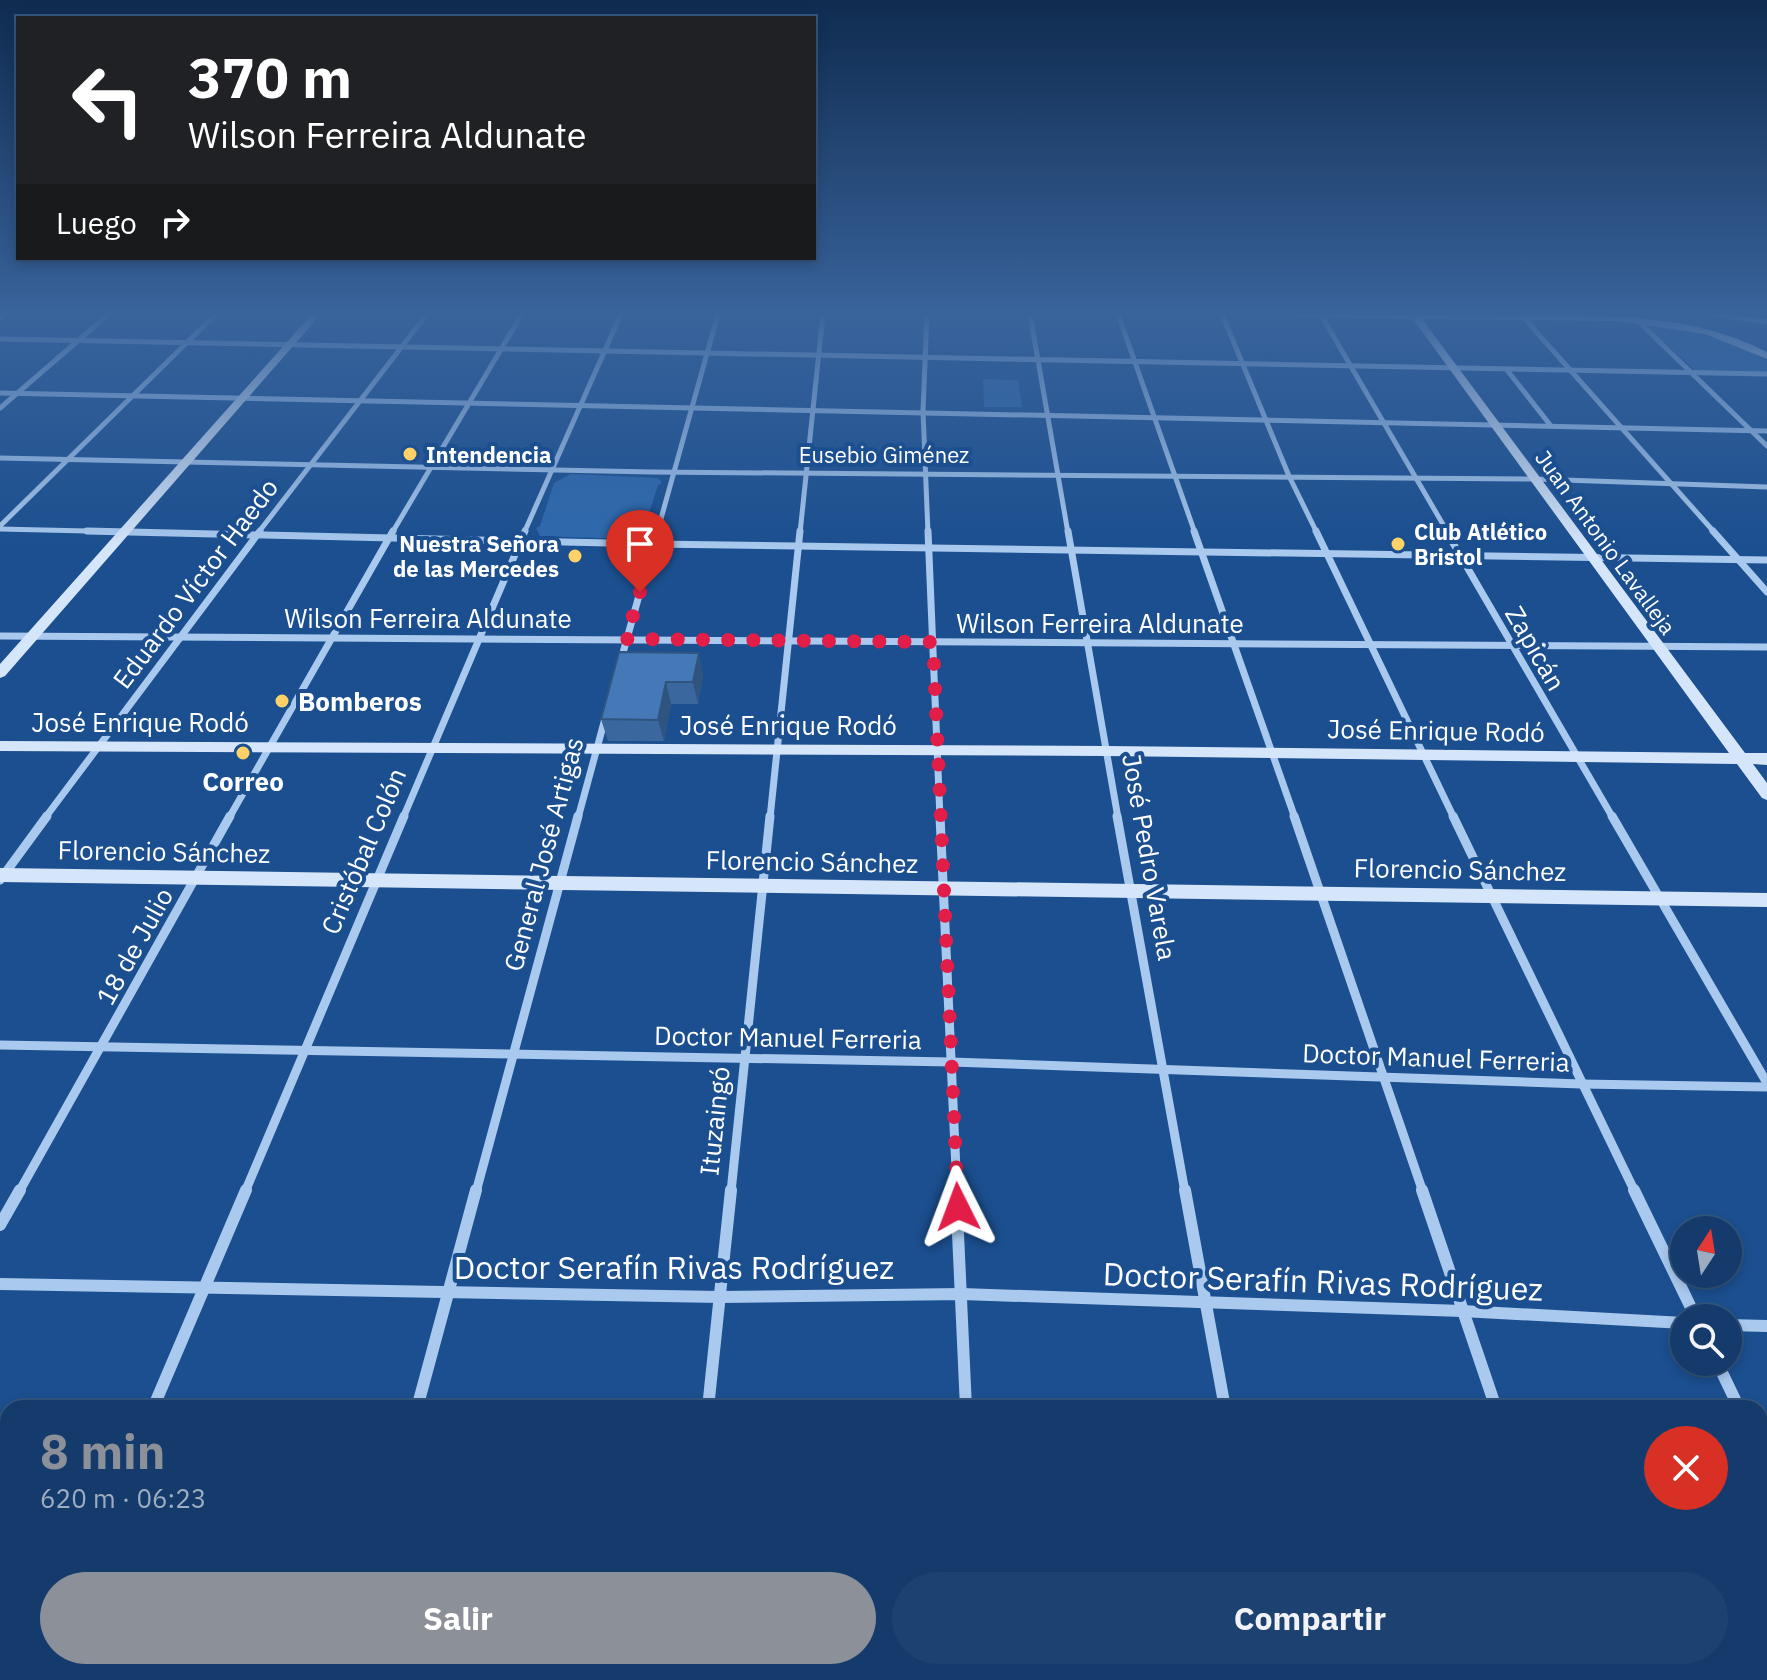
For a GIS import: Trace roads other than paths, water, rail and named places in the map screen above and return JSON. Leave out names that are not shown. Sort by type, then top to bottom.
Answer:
[{"type":"street","points":[[0,528],[137,392]]},
{"type":"street","points":[[0,673],[248,392]]},
{"type":"street","name":"Eduardo Víctor Haedo","points":[[1,877],[177,638],[366,392]]},
{"type":"street","name":"18 de Julio","points":[[0,1225],[330,638],[474,392]]},
{"type":"street","name":"Cristóbal Colón","points":[[156,1400],[479,637],[588,392]]},
{"type":"street","points":[[619,667],[655,529],[697,392]]},
{"type":"street","name":"Ituzaingó","points":[[709,1400],[813,392]]},
{"type":"street","points":[[924,392],[966,1400]]},
{"type":"street","name":"José Pedro Varela","points":[[1044,392],[1130,890],[1224,1400]]},
{"type":"street","points":[[1148,392],[1493,1400]]},
{"type":"street","points":[[1253,392],[1369,645],[1689,1304]]},
{"type":"street","name":"Zapicán","points":[[1366,392],[1767,1085]]},
{"type":"street","name":"Juan Antonio Lavalleja","points":[[1470,392],[1767,794]]},
{"type":"street","points":[[1525,392],[1551,426]]},
{"type":"street","points":[[1588,392],[1767,592]]},
{"type":"street","points":[[1712,392],[1767,446]]},
{"type":"street","points":[[0,393],[1767,431]]},
{"type":"street","points":[[0,408],[18,393]]},
{"type":"street","name":"Eusebio Giménez","points":[[0,458],[572,471],[1535,479],[1767,487]]},
{"type":"street","points":[[546,484],[572,471]]},
{"type":"street","points":[[652,472],[669,482]]},
{"type":"street","points":[[0,528],[633,544],[1767,560]]},
{"type":"street","points":[[527,529],[543,541]]},
{"type":"street","points":[[633,544],[655,529]]},
{"type":"street","name":"Wilson Ferreira Aldunate","points":[[0,636],[1767,647]]},
{"type":"street","name":"General José Artigas","points":[[419,1400],[608,707]]},
{"type":"street","name":"José Enrique Rodó","points":[[0,746],[1271,752],[1767,759]]},
{"type":"street","name":"Florencio Sánchez","points":[[1,877],[1767,900]]},
{"type":"street","name":"Doctor Manuel Ferreria","points":[[0,1045],[951,1062],[1581,1084],[1767,1085]]},
{"type":"street","name":"Doctor Serafín Rivas Rodríguez","points":[[0,1284],[720,1297],[962,1294],[1462,1311],[1670,1322]]},
{"type":"street","points":[[1742,1325],[1767,1326]]},
{"type":"street","points":[[1724,1376],[1735,1400]]},
{"type":"place","name":"Intendencia","points":[[410,454]]},
{"type":"place","name":"Club Atlético Bristol","points":[[1398,544]]},
{"type":"place","name":"Nuestra Señora de las Mercedes","points":[[575,556]]},
{"type":"place","name":"Bomberos","points":[[282,701]]},
{"type":"place","name":"Correo","points":[[243,753]]}]
